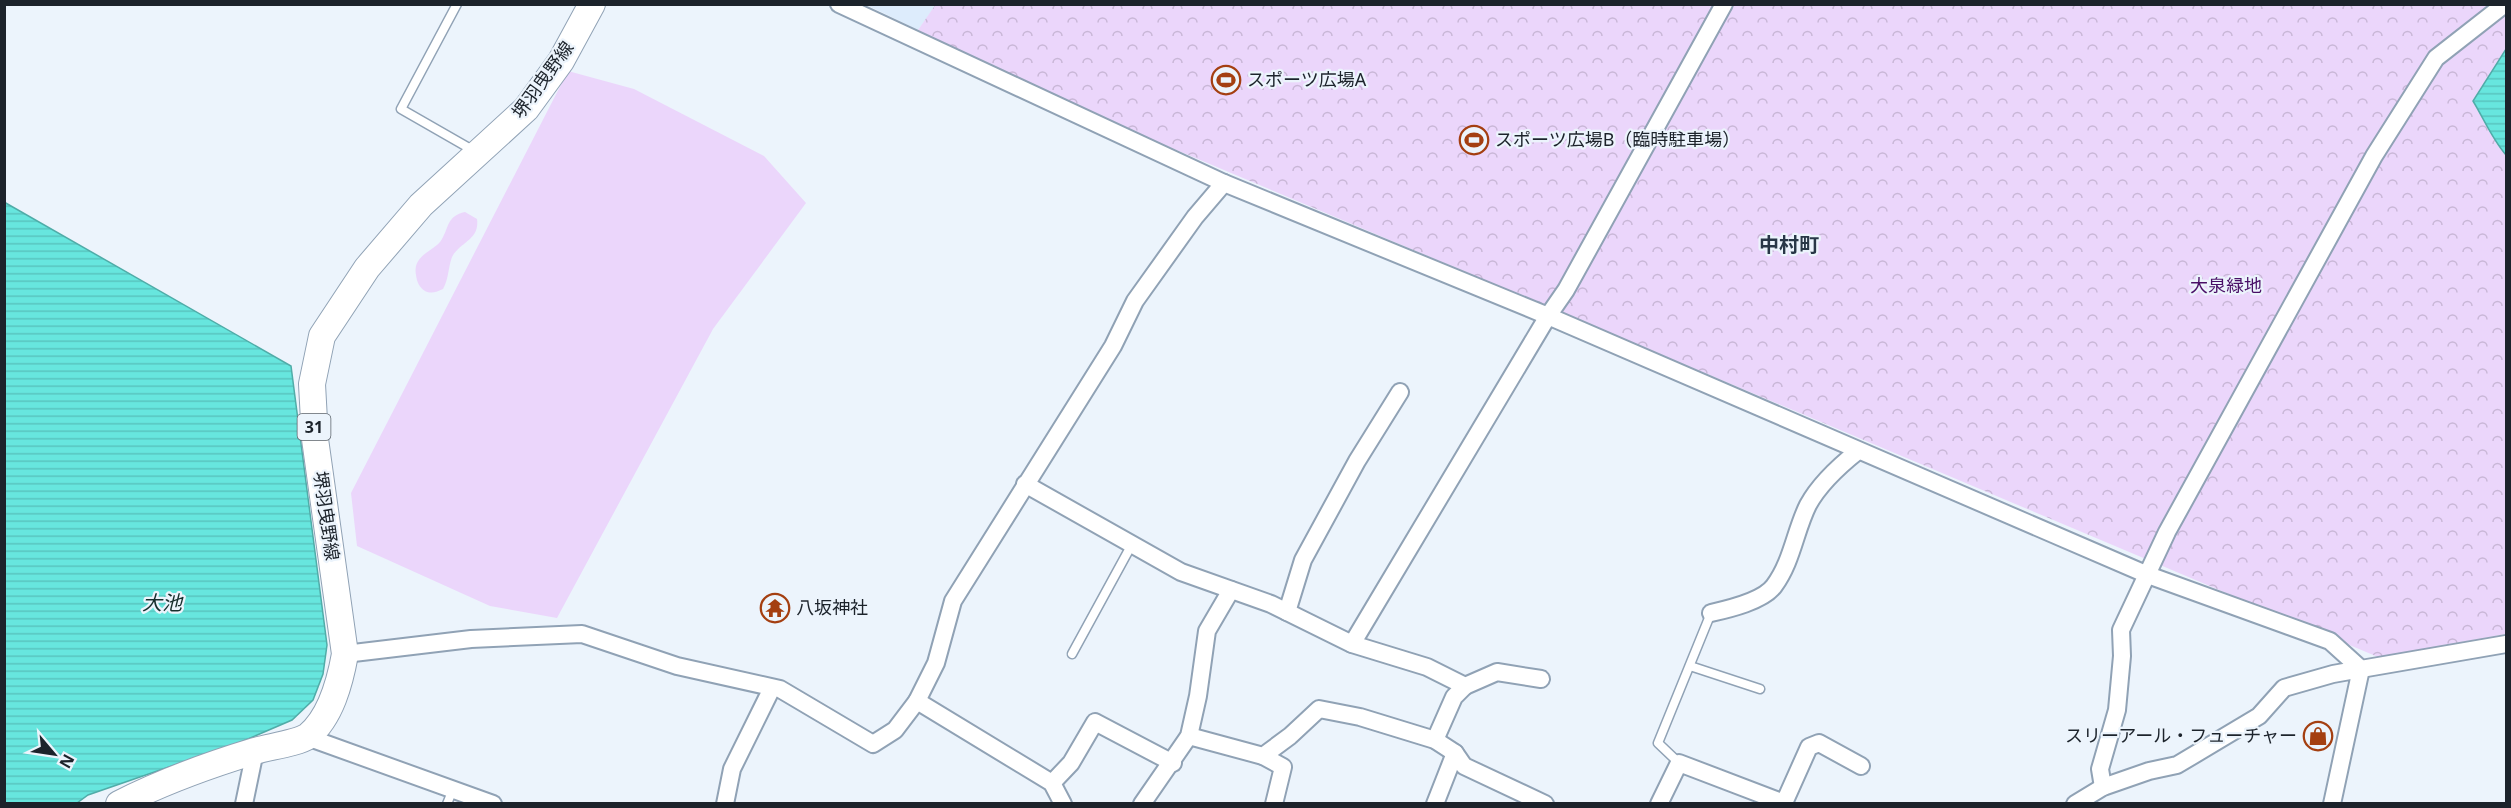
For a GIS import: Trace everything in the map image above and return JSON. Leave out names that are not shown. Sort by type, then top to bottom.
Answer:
[{"type":"main road","name":"堺羽曳野線","points":[[307,737],[326,713],[340,682],[345,654],[315,439],[312,384],[322,336],[367,268],[422,205],[526,109],[561,61],[592,4]]},
{"type":"main road","points":[[119,804],[149,788],[255,751],[307,737]]},
{"type":"street","points":[[839,4],[1224,183],[1548,316],[2148,575],[2330,641],[2361,669]]},
{"type":"street","points":[[1352,644],[1548,316],[1566,290],[1724,4]]},
{"type":"street","points":[[2103,787],[2100,769],[2117,710],[2122,656],[2121,630],[2168,532],[2374,156],[2406,103],[2436,58],[2505,4]]},
{"type":"street","points":[[345,654],[471,639],[582,634],[677,666],[780,689],[873,744],[895,730],[917,701],[936,663],[952,601],[1113,346],[1135,301],[1196,217],[1224,183]]},
{"type":"street","points":[[1287,612],[1303,560],[1399,401]]},
{"type":"street","points":[[1711,613],[1742,605],[1773,588],[1793,549],[1809,505],[1835,469],[1858,451]]},
{"type":"street","points":[[1024,484],[1181,572],[1287,612],[1352,644],[1427,667],[1465,686]]},
{"type":"street","points":[[1142,804],[1173,763],[1189,736],[1208,631],[1231,590]]},
{"type":"street","points":[[2075,804],[2103,787],[2149,771],[2177,765],[2259,716],[2284,688],[2333,674],[2506,644]]},
{"type":"street","points":[[2332,804],[2361,669]]},
{"type":"street","points":[[1435,740],[1454,697],[1465,686],[1497,672],[1541,680]]},
{"type":"street","points":[[725,804],[732,769],[772,688]]},
{"type":"street","points":[[917,701],[1052,783],[1063,804]]},
{"type":"street","points":[[1263,756],[1290,736],[1319,709],[1360,717],[1435,740],[1455,753],[1464,766],[1545,804]]},
{"type":"street","points":[[1052,783],[1071,763],[1095,722],[1173,763]]},
{"type":"street","points":[[1189,736],[1263,756],[1283,766],[1274,804]]},
{"type":"street","points":[[307,737],[450,796],[493,804]]},
{"type":"street","points":[[1659,804],[1679,763],[1784,803],[1809,747],[1819,743],[1861,766]]},
{"type":"street","points":[[244,804],[255,751]]},
{"type":"street","points":[[1435,804],[1455,753]]},
{"type":"lane","points":[[457,4],[401,109],[479,154]]},
{"type":"lane","points":[[1072,654],[1131,546]]},
{"type":"lane","points":[[1679,763],[1658,743],[1711,613]]},
{"type":"lane","points":[[1690,666],[1760,689]]},
{"type":"shaded area","points":[[867,5],[936,5],[918,30]]},
{"type":"green space","name":"大泉緑地","points":[[936,4],[2506,5],[2506,634],[2378,657],[1065,103],[918,30]]},
{"type":"green space","points":[[568,71],[634,89],[764,156],[806,203],[713,329],[557,618],[490,606],[357,546],[351,493]]},
{"type":"green space","points":[[465,212],[477,219],[473,236],[452,257],[443,289],[434,292],[425,291],[417,280],[418,262],[439,243],[449,222],[455,216]]},
{"type":"water","points":[[2506,49],[2506,155],[2492,136],[2473,101]]},
{"type":"water","name":"大池","points":[[4,202],[291,366],[327,645],[323,674],[313,700],[292,720],[241,742],[88,795],[77,803],[5,803]]},
{"type":"place","name":"スポーツ広場A","points":[[1226,80]]},
{"type":"place","name":"スポーツ広場B（臨時駐車場）","points":[[1474,140]]},
{"type":"place","name":"八坂神社","points":[[775,608]]},
{"type":"place","name":"スリーアール・フューチャー","points":[[2318,736]]},
{"type":"district","name":"中村町","points":[[1789,245]]}]
